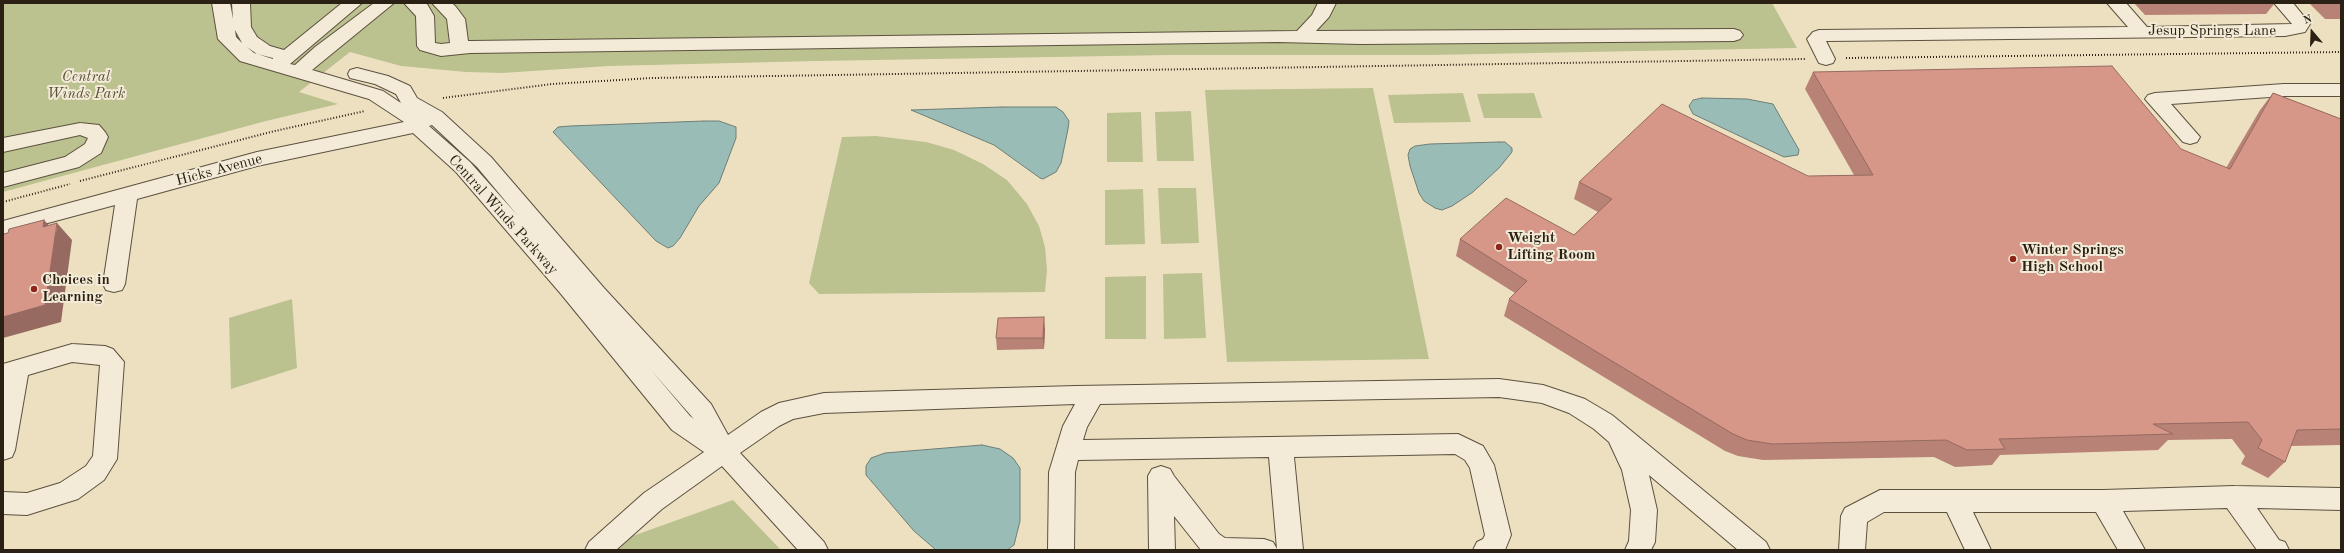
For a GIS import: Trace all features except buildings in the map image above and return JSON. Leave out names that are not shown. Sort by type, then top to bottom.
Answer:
[{"type":"street","name":"Central Winds Parkway","points":[[221,3],[225,32],[233,46],[247,57],[281,60],[305,67],[376,95],[412,119],[430,113],[463,167],[569,288],[681,423],[724,452],[815,550]]},
{"type":"street","name":"Central Winds Parkway","points":[[241,3],[242,27],[253,44],[281,60]]},
{"type":"street","points":[[281,60],[353,3]]},
{"type":"street","points":[[305,67],[385,3]]},
{"type":"street","points":[[413,3],[421,8],[424,16],[426,46],[441,50],[470,47],[1301,37],[1734,35]]},
{"type":"street","points":[[441,3],[456,19],[459,44],[470,47]]},
{"type":"street","points":[[1301,37],[1320,17],[1327,3]]},
{"type":"street","points":[[2116,3],[2141,31]]},
{"type":"street","name":"Jesup Springs Lane","points":[[2141,31],[2284,31],[2299,28],[2301,24],[2300,21],[2283,3]]},
{"type":"street","points":[[1826,59],[1816,39],[1819,36],[2141,31]]},
{"type":"street","points":[[2190,137],[2155,99],[2284,90],[2341,90]]},
{"type":"street","name":"Hicks Avenue","points":[[3,228],[296,150],[404,130],[430,113]]},
{"type":"street","points":[[3,145],[80,129],[92,130],[98,137],[94,148],[72,162],[3,180]]},
{"type":"street","points":[[114,284],[127,194]]},
{"type":"street","points":[[3,450],[10,371],[72,352],[105,355],[112,362],[105,459],[95,473],[69,491],[27,504],[3,503]]},
{"type":"street","points":[[598,550],[653,501],[770,419],[788,410],[824,403],[1093,395],[1499,388],[1543,394],[1577,406],[1619,436],[1757,550]]},
{"type":"street","points":[[1061,550],[1062,472],[1075,426],[1093,395]]},
{"type":"street","points":[[1619,436],[1634,470],[1644,510],[1642,542],[1638,550]]},
{"type":"street","points":[[1068,450],[1458,444],[1474,453],[1482,465],[1498,536],[1493,547],[1486,550]]},
{"type":"street","points":[[1281,447],[1290,550]]},
{"type":"street","points":[[1161,449],[1162,550]]},
{"type":"street","points":[[1161,480],[1210,542],[1220,549],[1264,550]]},
{"type":"street","points":[[1852,550],[1854,516],[1880,501],[2103,501],[2234,497],[2341,499]]},
{"type":"street","points":[[2234,497],[2272,550]]},
{"type":"street","points":[[1955,501],[1978,550]]},
{"type":"street","points":[[2103,501],[2132,550]]},
{"type":"path","points":[[430,113],[552,84],[652,78],[2341,52]]},
{"type":"path","points":[[3,202],[275,131],[369,111]]},
{"type":"green space","name":"Central Winds Park","points":[[3,3],[1772,3],[1797,48],[1430,55],[1170,55],[817,61],[609,66],[502,73],[466,72],[401,66],[350,52],[299,92],[338,104],[266,121],[3,192]]},
{"type":"green space","points":[[1373,88],[1429,359],[1227,362],[1205,90]]},
{"type":"green space","points":[[1463,93],[1471,122],[1394,123],[1388,95]]},
{"type":"green space","points":[[1534,93],[1542,118],[1484,118],[1477,94]]},
{"type":"green space","points":[[1191,111],[1194,161],[1157,161],[1155,112]]},
{"type":"green space","points":[[1141,112],[1143,162],[1107,162],[1107,113]]},
{"type":"green space","points":[[876,136],[926,142],[954,150],[983,164],[1007,180],[1027,204],[1039,226],[1045,247],[1047,270],[1045,292],[819,294],[809,283],[842,137]]},
{"type":"green space","points":[[1158,188],[1196,188],[1199,243],[1161,244]]},
{"type":"green space","points":[[1143,189],[1145,244],[1105,245],[1105,190]]},
{"type":"green space","points":[[1202,273],[1206,338],[1164,339],[1163,274]]},
{"type":"green space","points":[[1146,276],[1146,339],[1105,339],[1105,277]]},
{"type":"green space","points":[[292,299],[297,368],[231,389],[229,318]]},
{"type":"green space","points":[[733,500],[781,550],[616,550],[630,537]]},
{"type":"water","points":[[1702,98],[1747,99],[1773,104],[1799,150],[1798,155],[1784,157],[1693,114],[1689,106],[1693,100]]},
{"type":"water","points":[[1056,107],[1063,112],[1069,121],[1061,163],[1056,172],[1043,179],[1040,178],[994,145],[911,110]]},
{"type":"water","points":[[719,121],[736,127],[736,138],[719,183],[699,206],[680,238],[673,246],[668,248],[656,241],[553,132],[558,127],[570,126]]},
{"type":"water","points":[[1505,142],[1512,148],[1512,152],[1499,168],[1473,192],[1452,206],[1442,210],[1435,208],[1424,201],[1419,193],[1410,166],[1408,155],[1410,149],[1415,146],[1430,144]]},
{"type":"water","points":[[982,445],[1000,449],[1013,458],[1020,468],[1020,521],[1014,545],[1007,550],[936,550],[914,531],[866,475],[866,466],[871,458],[885,453]]},
{"type":"place","name":"Weight Lifting Room","points":[[1499,247]]},
{"type":"place","name":"Winter Springs High School","points":[[2013,259]]},
{"type":"place","name":"Choices in Learning","points":[[34,289]]}]
